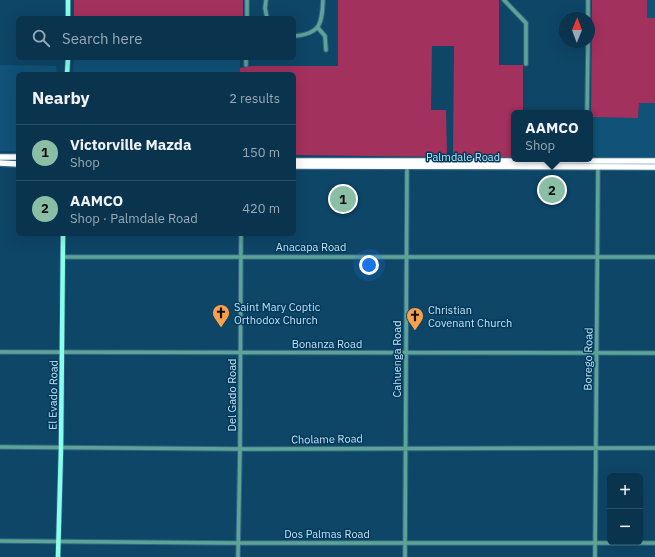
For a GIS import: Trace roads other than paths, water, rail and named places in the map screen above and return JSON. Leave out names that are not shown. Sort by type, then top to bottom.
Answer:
[{"type":"highway","points":[[0,158],[16,157]]},
{"type":"highway","name":"Palmdale Road","points":[[296,161],[407,165]]},
{"type":"highway","name":"Palmdale Road","points":[[598,164],[655,161]]},
{"type":"highway","points":[[0,163],[16,164]]},
{"type":"highway","name":"Palmdale Road","points":[[296,166],[587,163],[655,167]]},
{"type":"main road","points":[[68,0],[68,16]]},
{"type":"main road","points":[[67,72],[68,60]]},
{"type":"main road","name":"El Evado Road","points":[[58,557],[61,448],[63,236]]},
{"type":"street","points":[[246,16],[247,0]]},
{"type":"street","points":[[266,0],[265,8],[267,16]]},
{"type":"street","points":[[296,36],[303,35],[318,28],[323,18],[323,0]]},
{"type":"street","points":[[504,0],[526,23],[526,64]]},
{"type":"street","points":[[588,0],[588,12]]},
{"type":"street","points":[[318,28],[325,36],[326,50]]},
{"type":"street","points":[[587,110],[588,48]]},
{"type":"street","points":[[246,60],[246,65]]},
{"type":"street","name":"Borego Road","points":[[595,557],[598,164]]},
{"type":"street","name":"Cahuenga Road","points":[[405,557],[407,165]]},
{"type":"street","name":"Del Gado Road","points":[[238,557],[241,236]]},
{"type":"street","name":"Anacapa Road","points":[[63,257],[655,257]]},
{"type":"street","name":"Bonanza Road","points":[[0,352],[655,353]]},
{"type":"street","name":"Cholame Road","points":[[0,447],[240,449],[405,447],[655,448]]},
{"type":"street","name":"Dos Palmas Road","points":[[0,541],[238,543],[655,543]]},
{"type":"place","name":"AAMCO","points":[[552,190]]},
{"type":"place","name":"Victorville Mazda","points":[[343,199]]},
{"type":"place","name":"Saint Mary Coptic Orthodox Church","points":[[221,328]]},
{"type":"place","name":"Christian Covenant Church","points":[[415,331]]}]
